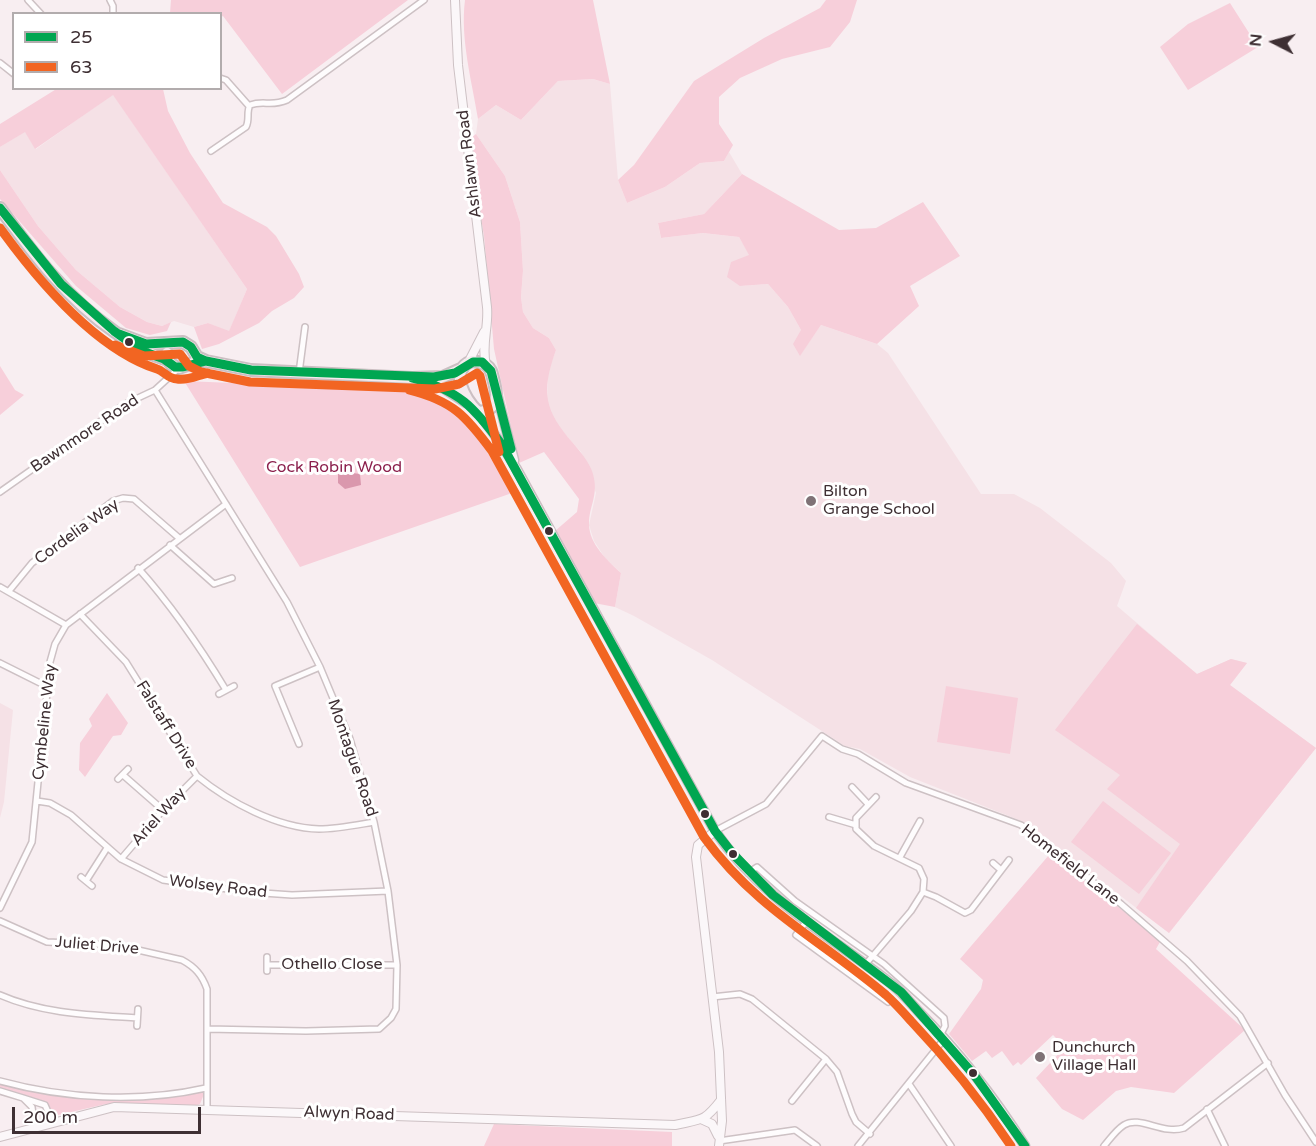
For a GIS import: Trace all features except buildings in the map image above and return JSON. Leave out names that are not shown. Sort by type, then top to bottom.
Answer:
[{"type":"highway","points":[[0,208],[38,261],[88,312],[151,355],[175,367],[206,361],[251,370],[412,378],[443,376],[477,362],[486,365],[491,371],[497,393],[494,405],[490,409],[474,408],[459,395],[437,384],[412,378]]},
{"type":"highway","points":[[119,334],[146,344],[183,342],[206,361]]},
{"type":"highway","points":[[173,344],[168,351],[175,367]]},
{"type":"highway","points":[[175,367],[193,352]]},
{"type":"highway","points":[[465,365],[460,382],[461,389],[474,408]]},
{"type":"main road","points":[[497,393],[516,468]]},
{"type":"main road","points":[[474,408],[516,468],[715,831],[730,853],[748,873],[806,922],[891,984],[966,1062],[1025,1146]]},
{"type":"street","points":[[28,0],[39,12]]},
{"type":"street","points":[[249,106],[255,103],[275,105],[287,100],[424,0]]},
{"type":"street","name":"Ashlawn Road","points":[[455,0],[458,65],[488,307],[486,365]]},
{"type":"street","points":[[0,63],[12,72]]},
{"type":"street","points":[[211,151],[246,127],[249,121],[249,106],[226,80],[222,79]]},
{"type":"street","points":[[300,373],[305,327]]},
{"type":"street","name":"Ashlawn Road","points":[[465,365],[487,327]]},
{"type":"street","name":"Bawnmore Road","points":[[0,492],[125,404],[155,390],[175,367]]},
{"type":"street","name":"Montague Road","points":[[155,390],[287,602],[320,667],[350,740],[374,822],[388,891],[397,965],[396,1009],[391,1018],[379,1029],[306,1031],[207,1029]]},
{"type":"street","name":"Cordelia Way","points":[[9,591],[33,563],[113,501],[123,498],[134,499],[179,538]]},
{"type":"street","name":"Cymbeline Way","points":[[0,908],[32,842],[50,662],[55,644],[66,625],[138,568],[226,504]]},
{"type":"street","points":[[170,545],[214,584],[232,579]]},
{"type":"street","points":[[138,568],[197,642],[226,690]]},
{"type":"street","points":[[0,587],[66,625]]},
{"type":"street","name":"Falstaff Drive","points":[[80,614],[126,662],[197,776],[236,804],[293,825],[320,829],[374,822]]},
{"type":"street","points":[[0,663],[48,687]]},
{"type":"street","points":[[299,744],[275,686],[320,667]]},
{"type":"street","points":[[219,694],[234,686]]},
{"type":"street","name":"Homefield Lane","points":[[715,831],[766,804],[822,736],[842,749],[858,754],[906,783],[1024,828],[1121,904],[1187,962],[1240,1016],[1285,1095],[1316,1142]]},
{"type":"street","points":[[128,769],[121,777],[163,810]]},
{"type":"street","name":"Ariel Way","points":[[121,859],[163,810],[197,776]]},
{"type":"street","points":[[852,787],[868,804]]},
{"type":"street","points":[[865,965],[910,911],[923,892],[924,879],[919,868],[873,846],[856,830],[856,818],[876,797]]},
{"type":"street","name":"Wolsey Road","points":[[37,801],[50,803],[72,815],[121,859],[163,880],[249,892],[292,895],[388,891]]},
{"type":"street","points":[[829,817],[856,825]]},
{"type":"street","points":[[900,857],[920,821]]},
{"type":"street","points":[[715,831],[698,845],[696,857],[719,1052],[722,1121],[719,1143]]},
{"type":"street","points":[[92,886],[84,879],[107,848]]},
{"type":"street","points":[[923,892],[965,913],[970,910],[1009,860]]},
{"type":"street","points":[[993,863],[1001,870]]},
{"type":"street","points":[[748,873],[757,867],[795,902],[884,964],[944,1018],[943,1036],[909,1084],[858,1146]]},
{"type":"street","name":"Juliet Drive","points":[[0,921],[47,942],[116,945],[182,960],[192,966],[204,980],[207,989],[207,1110]]},
{"type":"street","points":[[806,922],[794,933],[888,1002]]},
{"type":"street","name":"Othello Close","points":[[267,957],[267,968],[397,965]]},
{"type":"street","points":[[877,974],[884,964]]},
{"type":"street","points":[[712,997],[740,994],[752,999],[826,1059],[837,1072],[856,1122],[870,1134]]},
{"type":"street","points":[[0,995],[19,1003],[47,1010],[137,1018]]},
{"type":"street","points":[[137,1026],[138,1009]]},
{"type":"street","points":[[792,1101],[826,1059]]},
{"type":"street","points":[[1104,1146],[1121,1126],[1127,1123],[1137,1122],[1168,1131],[1184,1128],[1268,1063]]},
{"type":"street","points":[[0,1081],[36,1089],[104,1097],[180,1094],[206,1088]]},
{"type":"street","points":[[909,1084],[951,1146]]},
{"type":"street","points":[[0,1091],[45,1105],[52,1123]]},
{"type":"street","points":[[23,1098],[32,1107],[35,1127]]},
{"type":"street","points":[[701,1119],[709,1115],[721,1100]]},
{"type":"street","name":"Alwyn Road","points":[[0,1137],[114,1107],[675,1125],[701,1119]]},
{"type":"street","points":[[1207,1109],[1225,1146]]},
{"type":"street","points":[[701,1119],[712,1124],[716,1129],[719,1143]]},
{"type":"street","points":[[719,1143],[795,1130],[817,1146]]},
{"type":"shaded area","name":"Bilton Grange School","points":[[593,79],[610,84],[618,180],[627,203],[665,187],[700,163],[724,161],[729,152],[742,174],[704,214],[658,223],[661,238],[703,233],[739,237],[750,255],[740,286],[768,284],[788,307],[801,330],[800,355],[821,325],[877,344],[888,353],[981,494],[1014,494],[1040,508],[1111,563],[1126,581],[1117,606],[1197,674],[1231,659],[1247,663],[1230,685],[1316,748],[1169,933],[1024,822],[910,777],[860,749],[845,746],[712,660],[615,607],[621,573],[605,558],[594,541],[589,525],[596,493],[581,452],[555,423],[547,403],[548,371],[556,350],[549,338],[533,328],[523,312],[520,222],[505,176],[476,134],[478,119],[496,105],[521,120],[558,81]]},
{"type":"shaded area","points":[[113,94],[247,289],[229,332],[208,323],[194,327],[174,321],[162,326],[147,322],[120,307],[76,270],[38,226],[0,170],[0,147],[25,131],[36,149]]},
{"type":"shaded area","points":[[338,471],[360,474],[361,485],[345,489],[338,483]]},
{"type":"shaded area","points":[[0,703],[13,710],[4,802],[0,818]]},
{"type":"green space","points":[[171,0],[408,0],[282,94],[222,16],[222,12],[170,12]]},
{"type":"green space","points":[[465,0],[593,0],[610,84],[593,79],[558,81],[521,120],[496,105],[478,119],[465,45]]},
{"type":"green space","points":[[826,0],[857,0],[850,22],[830,47],[782,59],[740,78],[719,97],[719,124],[733,145],[724,161],[700,163],[665,187],[627,203],[618,180],[634,165],[694,81],[764,38],[820,8]]},
{"type":"green space","points":[[1230,3],[1258,47],[1188,90],[1160,47],[1188,24]]},
{"type":"green space","points":[[55,90],[163,90],[168,111],[190,153],[223,203],[267,227],[276,236],[299,274],[304,287],[294,298],[272,311],[259,323],[219,344],[202,349],[194,327],[208,323],[229,331],[247,289],[113,95],[35,149],[25,132],[0,147],[0,124]]},
{"type":"green space","points":[[476,134],[505,176],[520,222],[523,312],[533,328],[549,338],[556,350],[548,378],[548,400],[556,420],[584,457],[593,474],[595,488],[589,517],[590,531],[600,552],[621,573],[615,607],[594,603],[555,531],[577,512],[579,499],[544,452],[519,463],[494,349],[484,236],[471,138]]},
{"type":"green space","points":[[0,170],[38,226],[76,270],[120,307],[147,322],[162,326],[171,322],[167,331],[150,335],[126,328],[76,286],[0,199]]},
{"type":"green space","points":[[742,174],[839,230],[876,228],[923,202],[960,256],[910,286],[919,306],[877,344],[821,325],[800,356],[793,344],[801,330],[788,307],[768,284],[740,286],[727,277],[731,262],[749,255],[739,237],[703,233],[661,238],[658,223],[704,214]]},
{"type":"green space","points":[[0,366],[15,390],[24,395],[0,415]]},
{"type":"green space","name":"Cock Robin Wood","points":[[184,381],[429,391],[473,429],[512,493],[300,567]]},
{"type":"green space","points":[[1137,624],[1197,674],[1231,659],[1247,663],[1230,685],[1316,748],[1169,933],[1136,908],[1180,844],[1107,789],[1120,775],[1055,730]]},
{"type":"green space","points":[[946,686],[1018,698],[1010,754],[937,742]]},
{"type":"green space","points":[[107,693],[128,723],[121,735],[113,736],[85,777],[79,770],[80,743],[92,726],[89,719]]},
{"type":"green space","points":[[1103,801],[1171,853],[1139,894],[1071,842]]},
{"type":"green space","points":[[1049,855],[1161,940],[1156,949],[1245,1030],[1174,1093],[1131,1087],[1116,1091],[1083,1120],[1062,1109],[1036,1078],[1065,1047],[1053,1035],[1021,1065],[1018,1062],[1013,1066],[1002,1051],[992,1058],[986,1051],[972,1061],[949,1034],[981,989],[983,980],[960,959]]},
{"type":"green space","points":[[0,1083],[74,1097],[100,1099],[152,1099],[201,1091],[204,1094],[200,1104],[195,1106],[106,1104],[58,1115],[41,1100],[0,1088]]},
{"type":"green space","points":[[494,1124],[672,1132],[672,1146],[484,1146]]},
{"type":"transit line","name":"25","points":[[0,208],[61,284],[114,331],[142,351],[164,359],[175,367],[206,361]]},
{"type":"transit line","name":"63","points":[[0,228],[50,290],[90,329],[112,346],[174,379],[185,379],[208,373]]},
{"type":"transit line","name":"25","points":[[119,334],[146,344],[183,342],[191,347],[197,357],[206,361],[251,370],[434,377],[455,373],[473,362],[482,362],[491,371],[511,449]]},
{"type":"transit line","name":"63","points":[[115,345],[144,356],[180,354],[189,366],[201,372],[250,382],[435,389],[459,384],[477,373],[480,376],[499,452]]},
{"type":"transit line","name":"25","points":[[412,378],[454,394],[474,410],[502,445],[715,831],[733,854],[773,895],[901,992],[975,1076],[1025,1146]]},
{"type":"transit line","name":"63","points":[[409,390],[448,405],[466,419],[492,451],[704,837],[724,862],[767,904],[862,975],[896,1004],[964,1081],[1011,1146]]},
{"type":"place","name":"Bilton Grange School","points":[[811,501]]},
{"type":"place","name":"Dunchurch Village Hall","points":[[1040,1057]]}]
